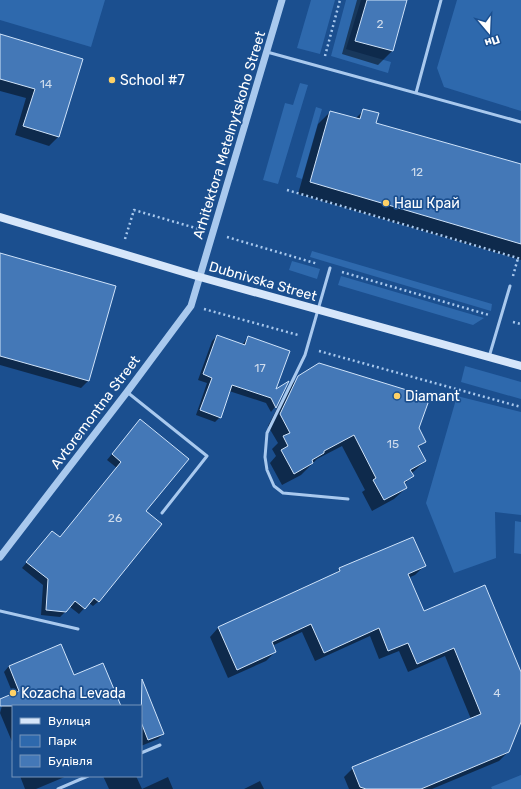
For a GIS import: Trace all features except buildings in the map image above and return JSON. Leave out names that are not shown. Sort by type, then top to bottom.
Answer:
[{"type":"main road","name":"Dubnivska Street","points":[[0,217],[200,277],[521,366]]},
{"type":"street","name":"Arhitektora Metelnytskoho Street","points":[[200,277],[282,0]]},
{"type":"street","name":"Avtoremontna Street","points":[[0,557],[191,306],[200,277]]},
{"type":"lane","points":[[416,93],[440,0]]},
{"type":"lane","points":[[266,52],[521,122]]},
{"type":"lane","points":[[330,268],[307,348],[267,433],[264,457],[266,470],[274,486],[283,493],[348,499]]},
{"type":"lane","points":[[489,357],[510,286]]},
{"type":"lane","points":[[127,392],[207,456],[162,513]]},
{"type":"lane","points":[[0,611],[78,629]]},
{"type":"lane","points":[[142,753],[160,745]]},
{"type":"lane","points":[[58,789],[86,777]]},
{"type":"path","points":[[322,67],[340,0]]},
{"type":"path","points":[[287,190],[519,259],[510,286]]},
{"type":"path","points":[[121,253],[134,210],[521,324]]},
{"type":"path","points":[[191,306],[310,339]]},
{"type":"path","points":[[307,348],[521,407]]},
{"type":"green space","points":[[0,0],[105,0],[91,47],[0,20]]},
{"type":"green space","points":[[311,0],[335,0],[320,54],[297,48]]},
{"type":"green space","points":[[346,0],[361,0],[346,49],[391,62],[388,73],[331,56]]},
{"type":"green space","points":[[457,0],[521,0],[521,111],[444,87],[437,68]]},
{"type":"green space","points":[[300,83],[308,85],[278,184],[263,180],[285,103],[293,105]]},
{"type":"green space","points":[[316,107],[322,109],[302,179],[296,177]]},
{"type":"green space","points":[[312,251],[492,304],[491,311],[310,257]]},
{"type":"green space","points":[[292,261],[320,269],[317,279],[289,270]]},
{"type":"green space","points":[[341,276],[484,318],[473,325],[338,285]]},
{"type":"green space","points":[[465,366],[521,382],[521,399],[461,382]]},
{"type":"green space","points":[[457,396],[521,412],[521,515],[495,512],[496,558],[454,573],[426,503]]},
{"type":"green space","points":[[515,521],[521,522],[521,554],[514,553]]},
{"type":"green space","points":[[521,775],[521,789],[492,789],[491,787]]},
{"type":"place","name":"School #7","points":[[112,80]]},
{"type":"place","name":"Наш Край","points":[[386,203]]},
{"type":"place","name":"Diamant","points":[[397,396]]},
{"type":"place","name":"Kozacha Levada","points":[[13,693]]}]
